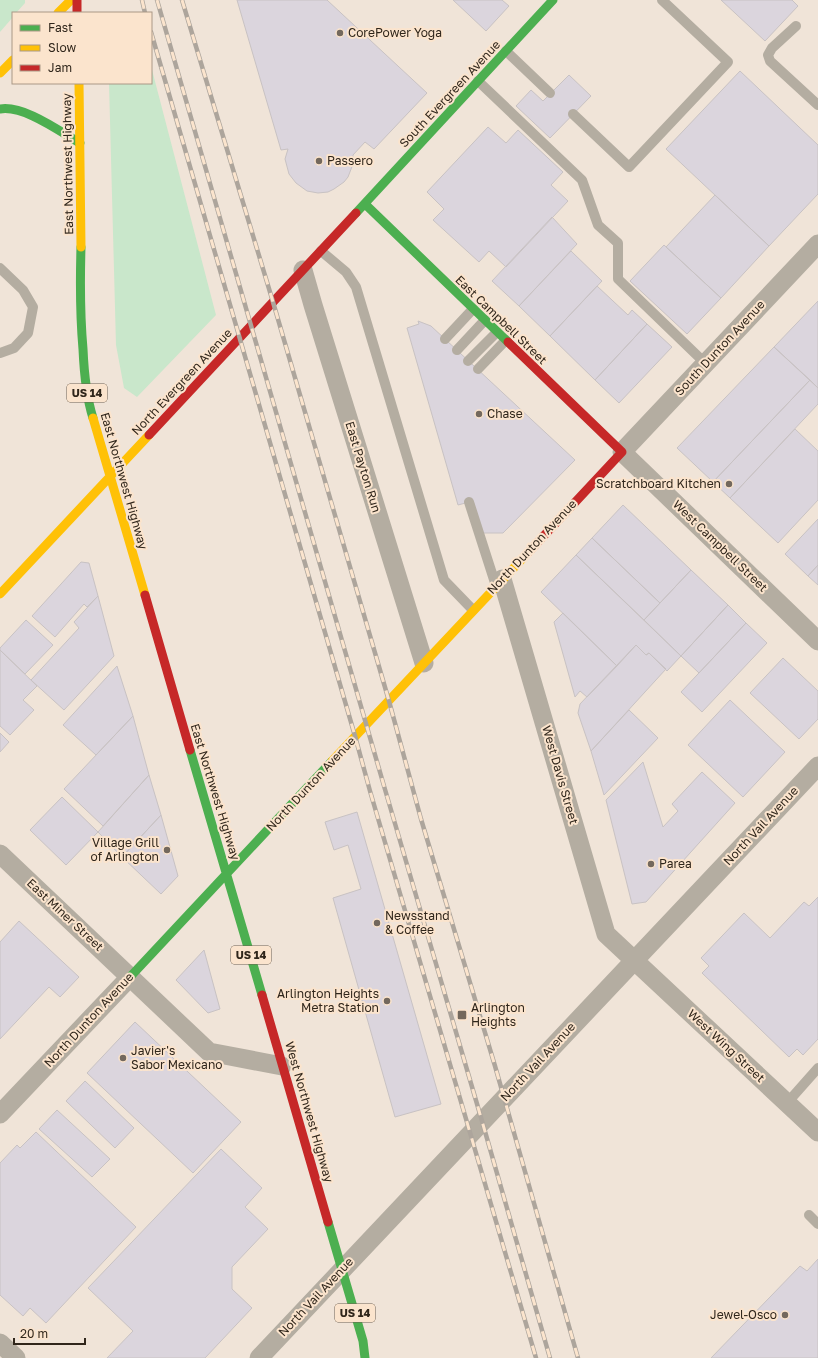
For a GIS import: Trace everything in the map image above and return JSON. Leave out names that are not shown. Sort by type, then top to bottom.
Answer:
[{"type":"street","points":[[59,12],[71,0]]},
{"type":"street","points":[[77,0],[78,12]]},
{"type":"street","name":"South Evergreen Avenue","points":[[365,204],[553,0]]},
{"type":"street","points":[[0,73],[12,61]]},
{"type":"street","name":"East Northwest Highway","points":[[79,84],[81,200],[80,307],[84,370],[88,402],[228,873]]},
{"type":"street","points":[[0,109],[6,108],[26,112],[80,143]]},
{"type":"street","name":"North Evergreen Avenue","points":[[0,594],[365,204]]},
{"type":"street","name":"East Campbell Street","points":[[365,204],[622,452]]},
{"type":"street","name":"South Dunton Avenue","points":[[622,452],[818,244]]},
{"type":"street","name":"East Payton Run","points":[[303,270],[312,305],[424,663]]},
{"type":"street","name":"North Dunton Avenue","points":[[0,1114],[622,452]]},
{"type":"street","name":"West Campbell Street","points":[[622,452],[818,641]]},
{"type":"street","name":"West Davis Street","points":[[499,583],[606,934],[634,960]]},
{"type":"street","name":"North Vail Avenue","points":[[266,1355],[342,1269],[818,766]]},
{"type":"street","name":"East Miner Street","points":[[0,854],[209,1052],[282,1066]]},
{"type":"street","name":"West Northwest Highway","points":[[228,873],[282,1066],[363,1341],[366,1358]]},
{"type":"street","name":"West Wing Street","points":[[634,960],[818,1132]]},
{"type":"street","points":[[0,1343],[16,1358]]},
{"type":"lane","points":[[573,114],[629,167],[728,62],[662,0]]},
{"type":"lane","points":[[796,26],[772,48],[768,55],[770,61],[818,105]]},
{"type":"lane","points":[[506,51],[550,93]]},
{"type":"lane","points":[[478,82],[582,180],[598,225],[618,243],[618,279],[705,363]]},
{"type":"lane","points":[[321,251],[346,272],[356,287],[444,580],[473,610]]},
{"type":"lane","points":[[0,268],[23,290],[33,307],[28,333],[14,348],[0,353]]},
{"type":"lane","points":[[445,339],[473,309]]},
{"type":"lane","points":[[457,350],[485,320]]},
{"type":"lane","points":[[468,361],[497,332]]},
{"type":"lane","points":[[478,369],[506,340]]},
{"type":"lane","points":[[469,502],[499,583]]},
{"type":"lane","points":[[787,1103],[818,1068]]},
{"type":"lane","points":[[809,1215],[818,1224]]},
{"type":"green space","points":[[0,0],[25,0],[25,3],[17,12],[12,12],[12,18],[0,32]]},
{"type":"green space","points":[[152,70],[216,315],[137,397],[124,388],[116,345],[109,84],[152,84]]},
{"type":"building","points":[[237,0],[327,0],[427,93],[374,149],[365,142],[353,155],[353,164],[348,177],[344,182],[328,192],[318,193],[307,191],[296,183],[289,174],[285,159],[288,149],[281,150]]},
{"type":"building","points":[[453,0],[502,0],[509,6],[486,31]]},
{"type":"building","points":[[721,0],[792,0],[798,6],[765,41]]},
{"type":"building","points":[[740,71],[818,145],[818,194],[769,246],[666,149]]},
{"type":"building","points":[[569,75],[591,96],[550,138],[516,106],[531,90],[543,101]]},
{"type":"building","points":[[488,127],[506,143],[518,130],[563,172],[551,185],[568,201],[506,267],[489,251],[479,262],[433,220],[444,209],[427,192]]},
{"type":"building","points":[[715,195],[769,246],[721,298],[666,247]]},
{"type":"building","points":[[552,217],[577,244],[519,306],[492,281]]},
{"type":"building","points":[[664,245],[721,298],[687,334],[630,281]]},
{"type":"building","points":[[571,251],[602,281],[550,336],[519,306]]},
{"type":"building","points":[[597,286],[628,315],[632,310],[647,324],[595,380],[550,336]]},
{"type":"building","points":[[818,301],[818,388],[774,347]]},
{"type":"building","name":"Chase","points":[[418,321],[431,326],[575,460],[503,533],[482,533],[473,501],[458,505],[407,328],[419,324]]},
{"type":"building","points":[[647,324],[672,347],[619,403],[595,380]]},
{"type":"building","points":[[774,347],[810,380],[713,482],[677,448]]},
{"type":"building","points":[[810,380],[818,388],[818,404],[730,498],[713,482]]},
{"type":"building","points":[[795,429],[818,451],[818,500],[778,543],[730,498]]},
{"type":"building","points":[[623,505],[691,570],[660,603],[592,538]]},
{"type":"building","points":[[818,519],[818,565],[808,576],[785,554]]},
{"type":"building","points":[[592,538],[660,603],[644,620],[576,555]]},
{"type":"building","points":[[576,555],[681,656],[667,671],[649,653],[646,655],[636,645],[617,666],[541,592]]},
{"type":"building","points":[[81,562],[89,563],[98,596],[87,607],[84,604],[55,637],[32,616]]},
{"type":"building","points":[[818,565],[818,585],[808,576]]},
{"type":"building","points":[[691,570],[728,605],[681,656],[644,620]]},
{"type":"building","points":[[98,596],[114,656],[64,710],[31,680],[79,628],[74,622]]},
{"type":"building","points":[[728,605],[746,623],[699,673],[681,656]]},
{"type":"building","points":[[563,613],[617,666],[587,697],[580,691],[575,697],[554,622]]},
{"type":"building","points":[[26,620],[53,645],[25,674],[0,650],[0,648]]},
{"type":"building","points":[[746,623],[767,643],[702,712],[681,692]]},
{"type":"building","points":[[636,645],[646,655],[649,653],[666,669],[591,751],[578,713],[580,704]]},
{"type":"building","points":[[0,650],[37,686],[23,700],[34,710],[10,735],[0,726]]},
{"type":"building","points":[[783,658],[818,691],[818,719],[799,739],[750,693]]},
{"type":"building","points":[[117,666],[133,716],[96,755],[63,725]]},
{"type":"building","points":[[730,700],[785,752],[743,797],[688,745]]},
{"type":"building","points":[[629,710],[658,738],[604,795],[591,751]]},
{"type":"building","points":[[133,716],[149,775],[103,826],[64,789]]},
{"type":"building","points":[[0,733],[9,742],[0,752]]},
{"type":"building","name":"Parea","points":[[643,762],[663,827],[678,811],[672,804],[702,772],[735,803],[646,902],[632,904],[606,800]]},
{"type":"building","points":[[149,775],[161,815],[122,857],[98,832]]},
{"type":"building","points":[[62,797],[98,832],[66,865],[30,830]]},
{"type":"building","name":"Arlington Heights Metra Station","points":[[357,812],[441,1104],[395,1117],[333,898],[361,889],[348,845],[334,850],[325,822]]},
{"type":"building","points":[[161,815],[178,876],[161,894],[122,857]]},
{"type":"building","points":[[818,897],[818,1039],[803,1055],[797,1049],[789,1057],[702,973],[709,966],[701,958],[744,913],[770,938],[804,902],[809,906]]},
{"type":"building","points":[[19,921],[79,977],[60,997],[49,987],[0,1039],[0,942]]},
{"type":"building","points":[[204,950],[220,1009],[208,1013],[176,980]]},
{"type":"building","points":[[135,1022],[241,1122],[193,1173],[87,1073]]},
{"type":"building","points":[[85,1081],[134,1128],[115,1148],[66,1101]]},
{"type":"building","points":[[57,1110],[110,1159],[92,1177],[39,1129]]},
{"type":"building","points":[[36,1132],[136,1227],[46,1323],[30,1308],[23,1316],[0,1295],[0,1163],[17,1145],[20,1148]]},
{"type":"building","points":[[221,1149],[262,1188],[245,1207],[268,1229],[232,1267],[232,1289],[252,1308],[205,1358],[107,1358],[133,1331],[88,1288]]},
{"type":"building","name":"Jewel-Osco","points":[[818,1259],[818,1358],[711,1358],[800,1266],[807,1271]]},
{"type":"railway","points":[[142,0],[145,12]]},
{"type":"railway","points":[[157,0],[550,1358]]},
{"type":"railway","points":[[182,0],[273,302],[389,701],[421,819],[495,1066],[578,1358]]},
{"type":"railway","points":[[152,35],[370,791],[536,1358]]},
{"type":"traffic: fast","points":[[356,213],[553,0]]},
{"type":"traffic: fast","points":[[0,109],[20,111],[30,115],[80,143]]},
{"type":"traffic: fast","points":[[365,204],[508,342]]},
{"type":"traffic: fast","points":[[81,247],[80,285],[84,366],[87,393],[93,418]]},
{"type":"traffic: fast","points":[[190,750],[262,995]]},
{"type":"traffic: fast","points":[[130,977],[332,761]]},
{"type":"traffic: fast","points":[[328,1222],[363,1341],[365,1358]]},
{"type":"traffic: slow","points":[[59,12],[71,0]]},
{"type":"traffic: slow","points":[[0,73],[12,61]]},
{"type":"traffic: slow","points":[[79,84],[81,247]]},
{"type":"traffic: slow","points":[[93,418],[145,595]]},
{"type":"traffic: slow","points":[[0,594],[149,435]]},
{"type":"traffic: slow","points":[[332,761],[524,557]]},
{"type":"traffic: jam","points":[[77,0],[77,12]]},
{"type":"traffic: jam","points":[[149,435],[356,213]]},
{"type":"traffic: jam","points":[[508,342],[622,452],[524,557]]},
{"type":"traffic: jam","points":[[145,595],[190,750]]},
{"type":"traffic: jam","points":[[262,995],[328,1222]]},
{"type":"place","name":"CorePower Yoga","points":[[340,33]]},
{"type":"place","name":"Passero","points":[[319,161]]},
{"type":"place","name":"Chase","points":[[479,414]]},
{"type":"place","name":"Scratchboard Kitchen","points":[[729,484]]},
{"type":"place","name":"Village Grill of Arlington","points":[[167,850]]},
{"type":"place","name":"Parea","points":[[651,864]]},
{"type":"place","name":"Newsstand & Coffee","points":[[377,923]]},
{"type":"place","name":"Arlington Heights Metra Station","points":[[387,1001]]},
{"type":"place","name":"Arlington Heights","points":[[462,1015]]},
{"type":"place","name":"Javier's Sabor Mexicano","points":[[123,1058]]},
{"type":"place","name":"Jewel-Osco","points":[[785,1315]]}]
